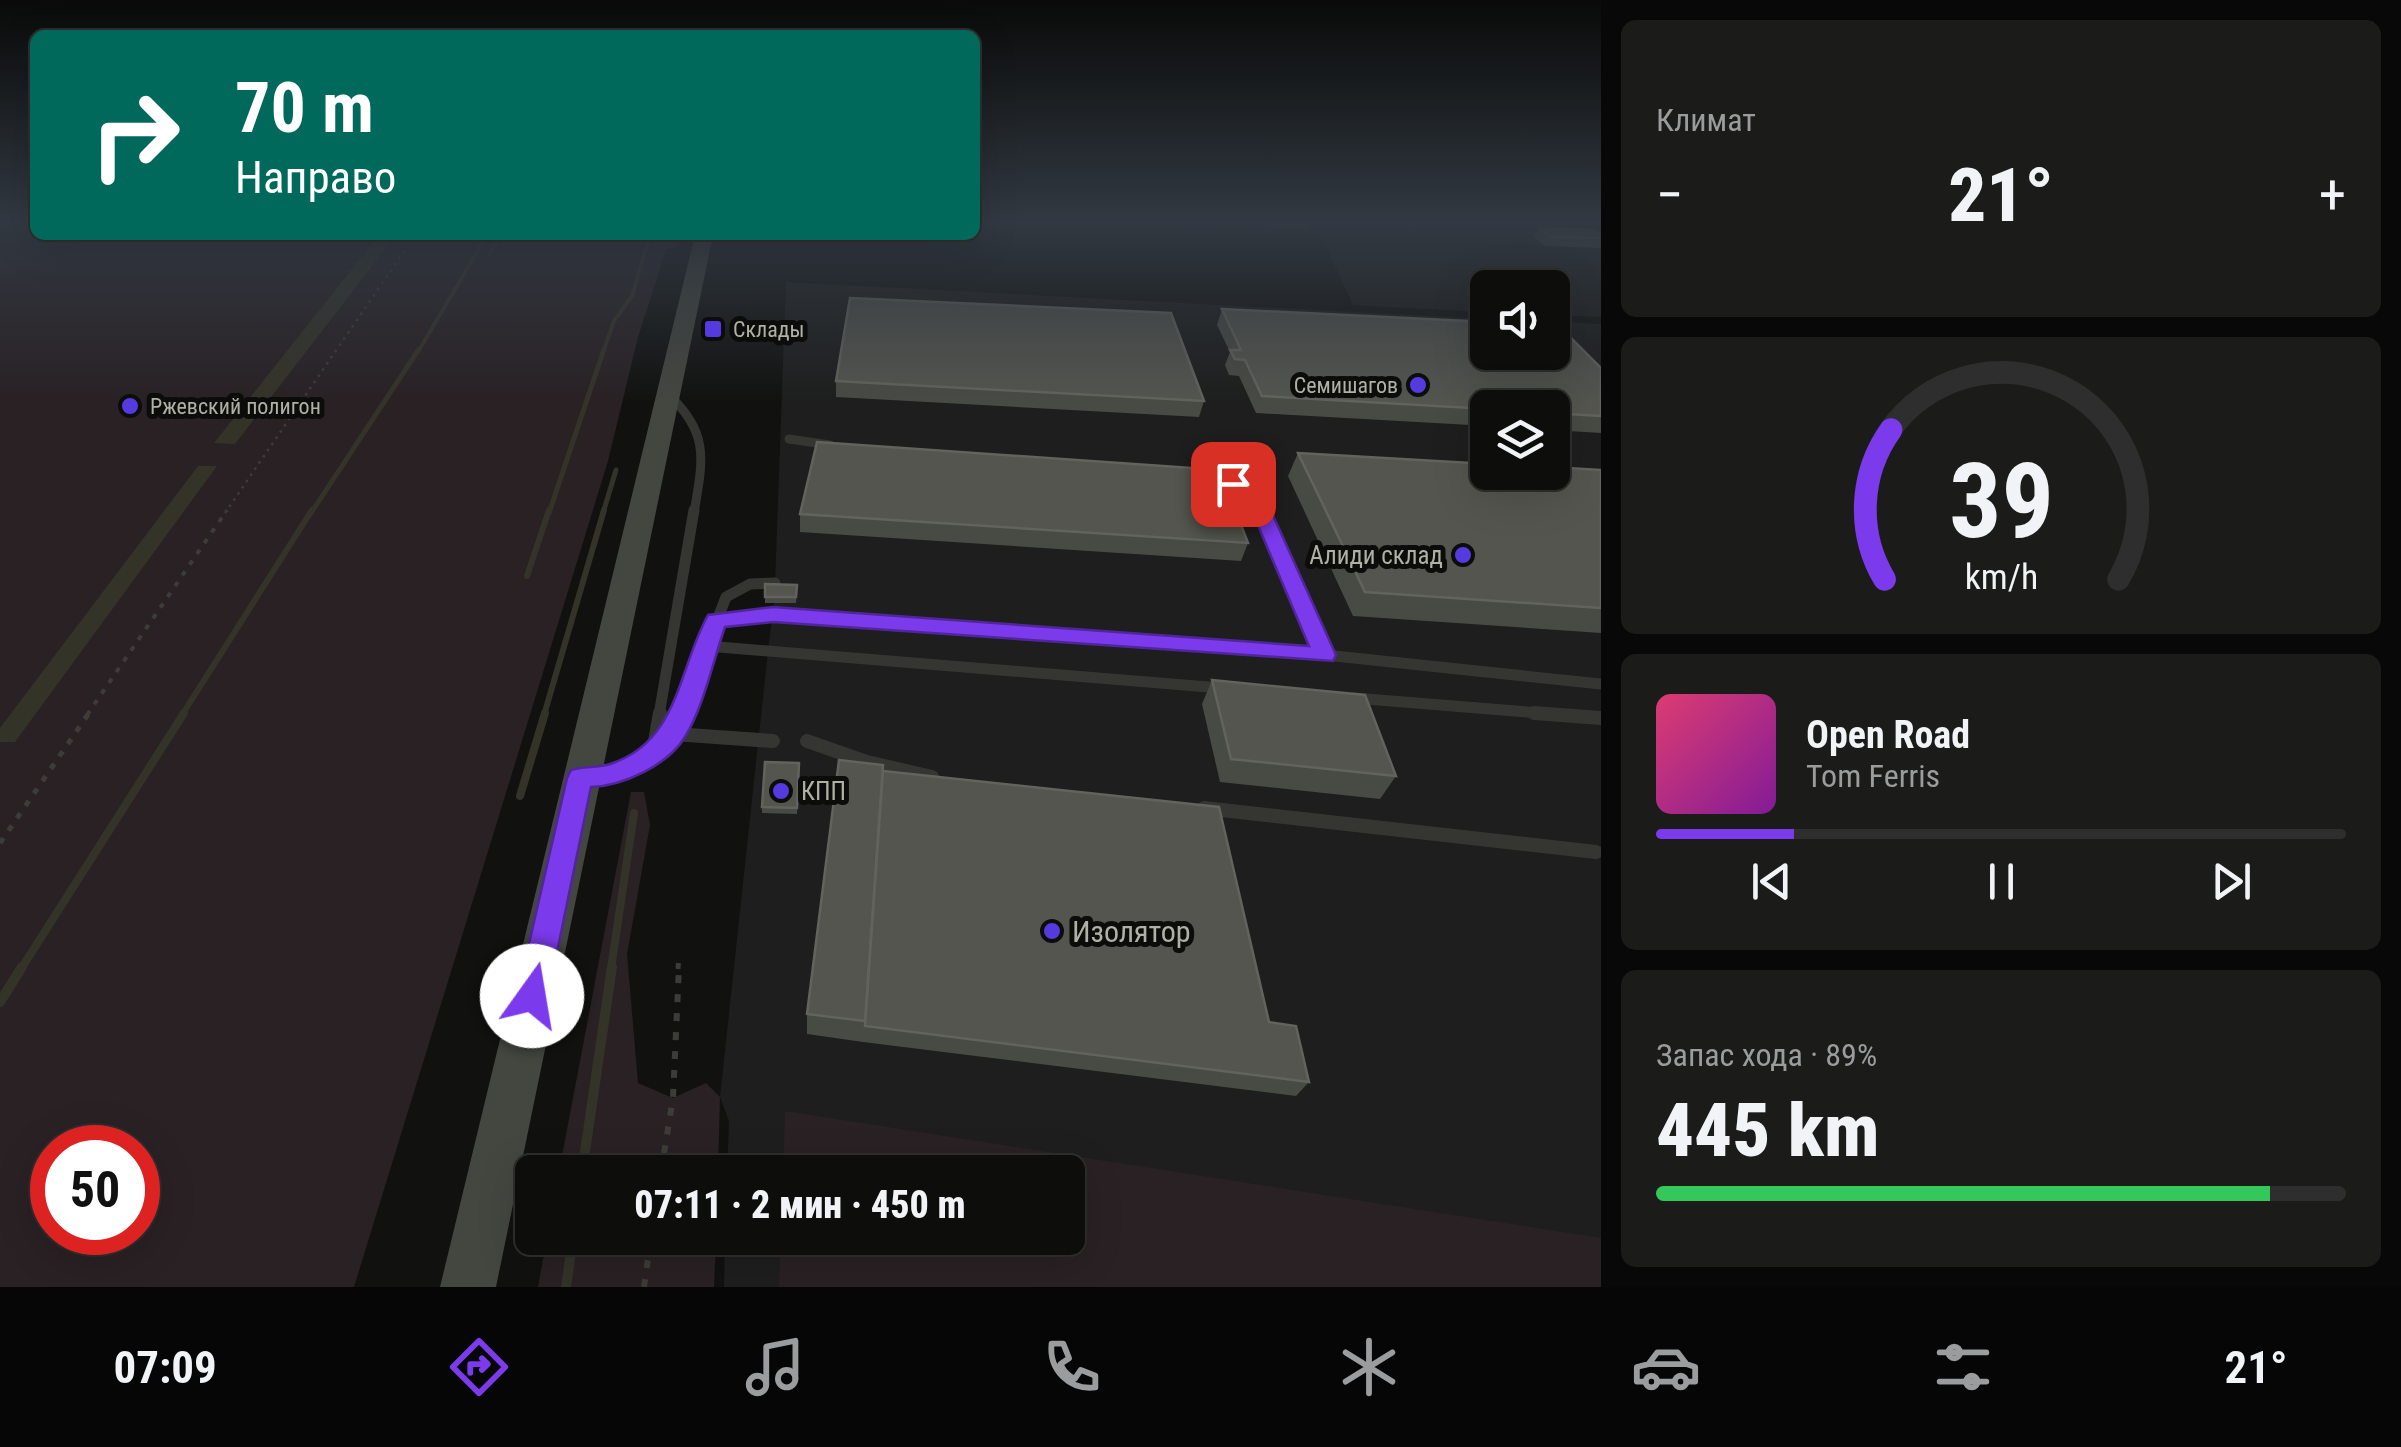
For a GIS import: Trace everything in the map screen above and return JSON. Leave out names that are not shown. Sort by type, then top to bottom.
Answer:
[{"type":"main road","points":[[468,1287],[692,283]]},
{"type":"lane","points":[[654,747],[704,451],[687,412],[665,393]]},
{"type":"lane","points":[[789,438],[837,446]]},
{"type":"lane","points":[[1193,476],[1233,484],[1258,502],[1325,655]]},
{"type":"lane","points":[[580,778],[609,776],[634,765],[674,734],[726,597],[750,584],[775,583]]},
{"type":"lane","points":[[716,620],[773,615],[1325,655],[1601,684]]},
{"type":"lane","points":[[707,646],[1244,690]]},
{"type":"lane","points":[[1343,698],[1601,718]]},
{"type":"lane","points":[[674,734],[773,741]]},
{"type":"lane","points":[[807,741],[867,762],[944,778]]},
{"type":"lane","points":[[1181,805],[1596,852]]},
{"type":"path","points":[[0,843],[383,283]]},
{"type":"path","points":[[664,1155],[673,1098],[679,955]]},
{"type":"path","points":[[644,1287],[649,1255]]},
{"type":"shaded area","points":[[0,283],[655,283],[608,461],[354,1287],[0,1287]]},
{"type":"shaded area","points":[[341,283],[359,283],[235,444],[214,443]]},
{"type":"shaded area","points":[[786,283],[1470,318],[1470,370],[1570,370],[1570,323],[1601,324],[1601,1287],[724,1287],[725,1255],[1085,1255],[1085,1155],[728,1155],[729,1121],[720,1097],[774,603],[796,602],[775,583]]},
{"type":"shaded area","points":[[1343,283],[1470,283],[1470,311],[1353,305]]},
{"type":"shaded area","points":[[1570,283],[1601,283],[1601,317],[1570,316]]},
{"type":"shaded area","points":[[198,466],[217,466],[15,742],[0,742],[0,728]]},
{"type":"shaded area","points":[[631,792],[644,792],[650,825],[627,954],[638,1083],[673,1098],[706,1083],[720,1097],[718,1155],[562,1155]]},
{"type":"shaded area","points":[[785,1111],[1068,1155],[784,1155]]},
{"type":"shaded area","points":[[1085,1158],[1601,1238],[1601,1287],[779,1287],[780,1255],[1085,1255]]},
{"type":"shaded area","points":[[544,1255],[715,1255],[714,1287],[538,1287]]},
{"type":"building","points":[[850,298],[1171,313],[1204,401],[836,381]]},
{"type":"building","points":[[1222,309],[1470,321],[1470,370],[1570,370],[1570,337],[1601,368],[1601,416],[1570,414],[1570,390],[1470,390],[1470,408],[1262,396],[1245,360],[1235,359],[1230,350],[1241,350]]},
{"type":"building","points":[[817,442],[1220,470],[1248,543],[800,514]]},
{"type":"building","name":"Алиди склад","points":[[1298,453],[1470,463],[1470,490],[1570,490],[1570,468],[1601,470],[1601,608],[1365,592]]},
{"type":"building","points":[[765,584],[797,585],[796,597],[765,597]]},
{"type":"building","points":[[1212,680],[1365,695],[1396,776],[1231,759]]},
{"type":"building","points":[[839,760],[883,765],[865,1021],[807,1014]]},
{"type":"building","name":"КПП","points":[[765,762],[799,763],[797,808],[762,807]]},
{"type":"building","name":"Изолятор","points":[[883,771],[1219,807],[1269,1022],[1296,1026],[1309,1082],[865,1026]]},
{"type":"waterway","points":[[418,352],[459,283]]},
{"type":"waterway","points":[[603,352],[614,321],[632,296],[636,283]]},
{"type":"waterway","points":[[311,513],[419,349]]},
{"type":"waterway","points":[[549,513],[604,349]]},
{"type":"waterway","points":[[603,513],[616,470]]},
{"type":"waterway","points":[[182,715],[312,510]]},
{"type":"waterway","points":[[527,576],[549,510]]},
{"type":"waterway","points":[[544,715],[604,510]]},
{"type":"waterway","points":[[21,969],[184,713]]},
{"type":"waterway","points":[[520,796],[545,713]]},
{"type":"waterway","points":[[611,969],[634,813]]},
{"type":"waterway","points":[[0,1002],[22,967]]},
{"type":"waterway","points":[[584,1155],[612,967]]},
{"type":"waterway","points":[[566,1287],[571,1255]]},
{"type":"place","name":"Склады","points":[[713,329]]},
{"type":"place","name":"Семишагов","points":[[1418,385]]},
{"type":"place","name":"Ржевский полигон","points":[[130,406]]},
{"type":"place","name":"Алиди склад","points":[[1463,555]]},
{"type":"place","name":"КПП","points":[[781,791]]},
{"type":"place","name":"Изолятор","points":[[1052,931]]},
{"type":"route","points":[[532,996],[580,778],[609,776],[634,765],[674,734],[716,620],[773,615],[1325,655],[1258,502],[1233,484]]}]
